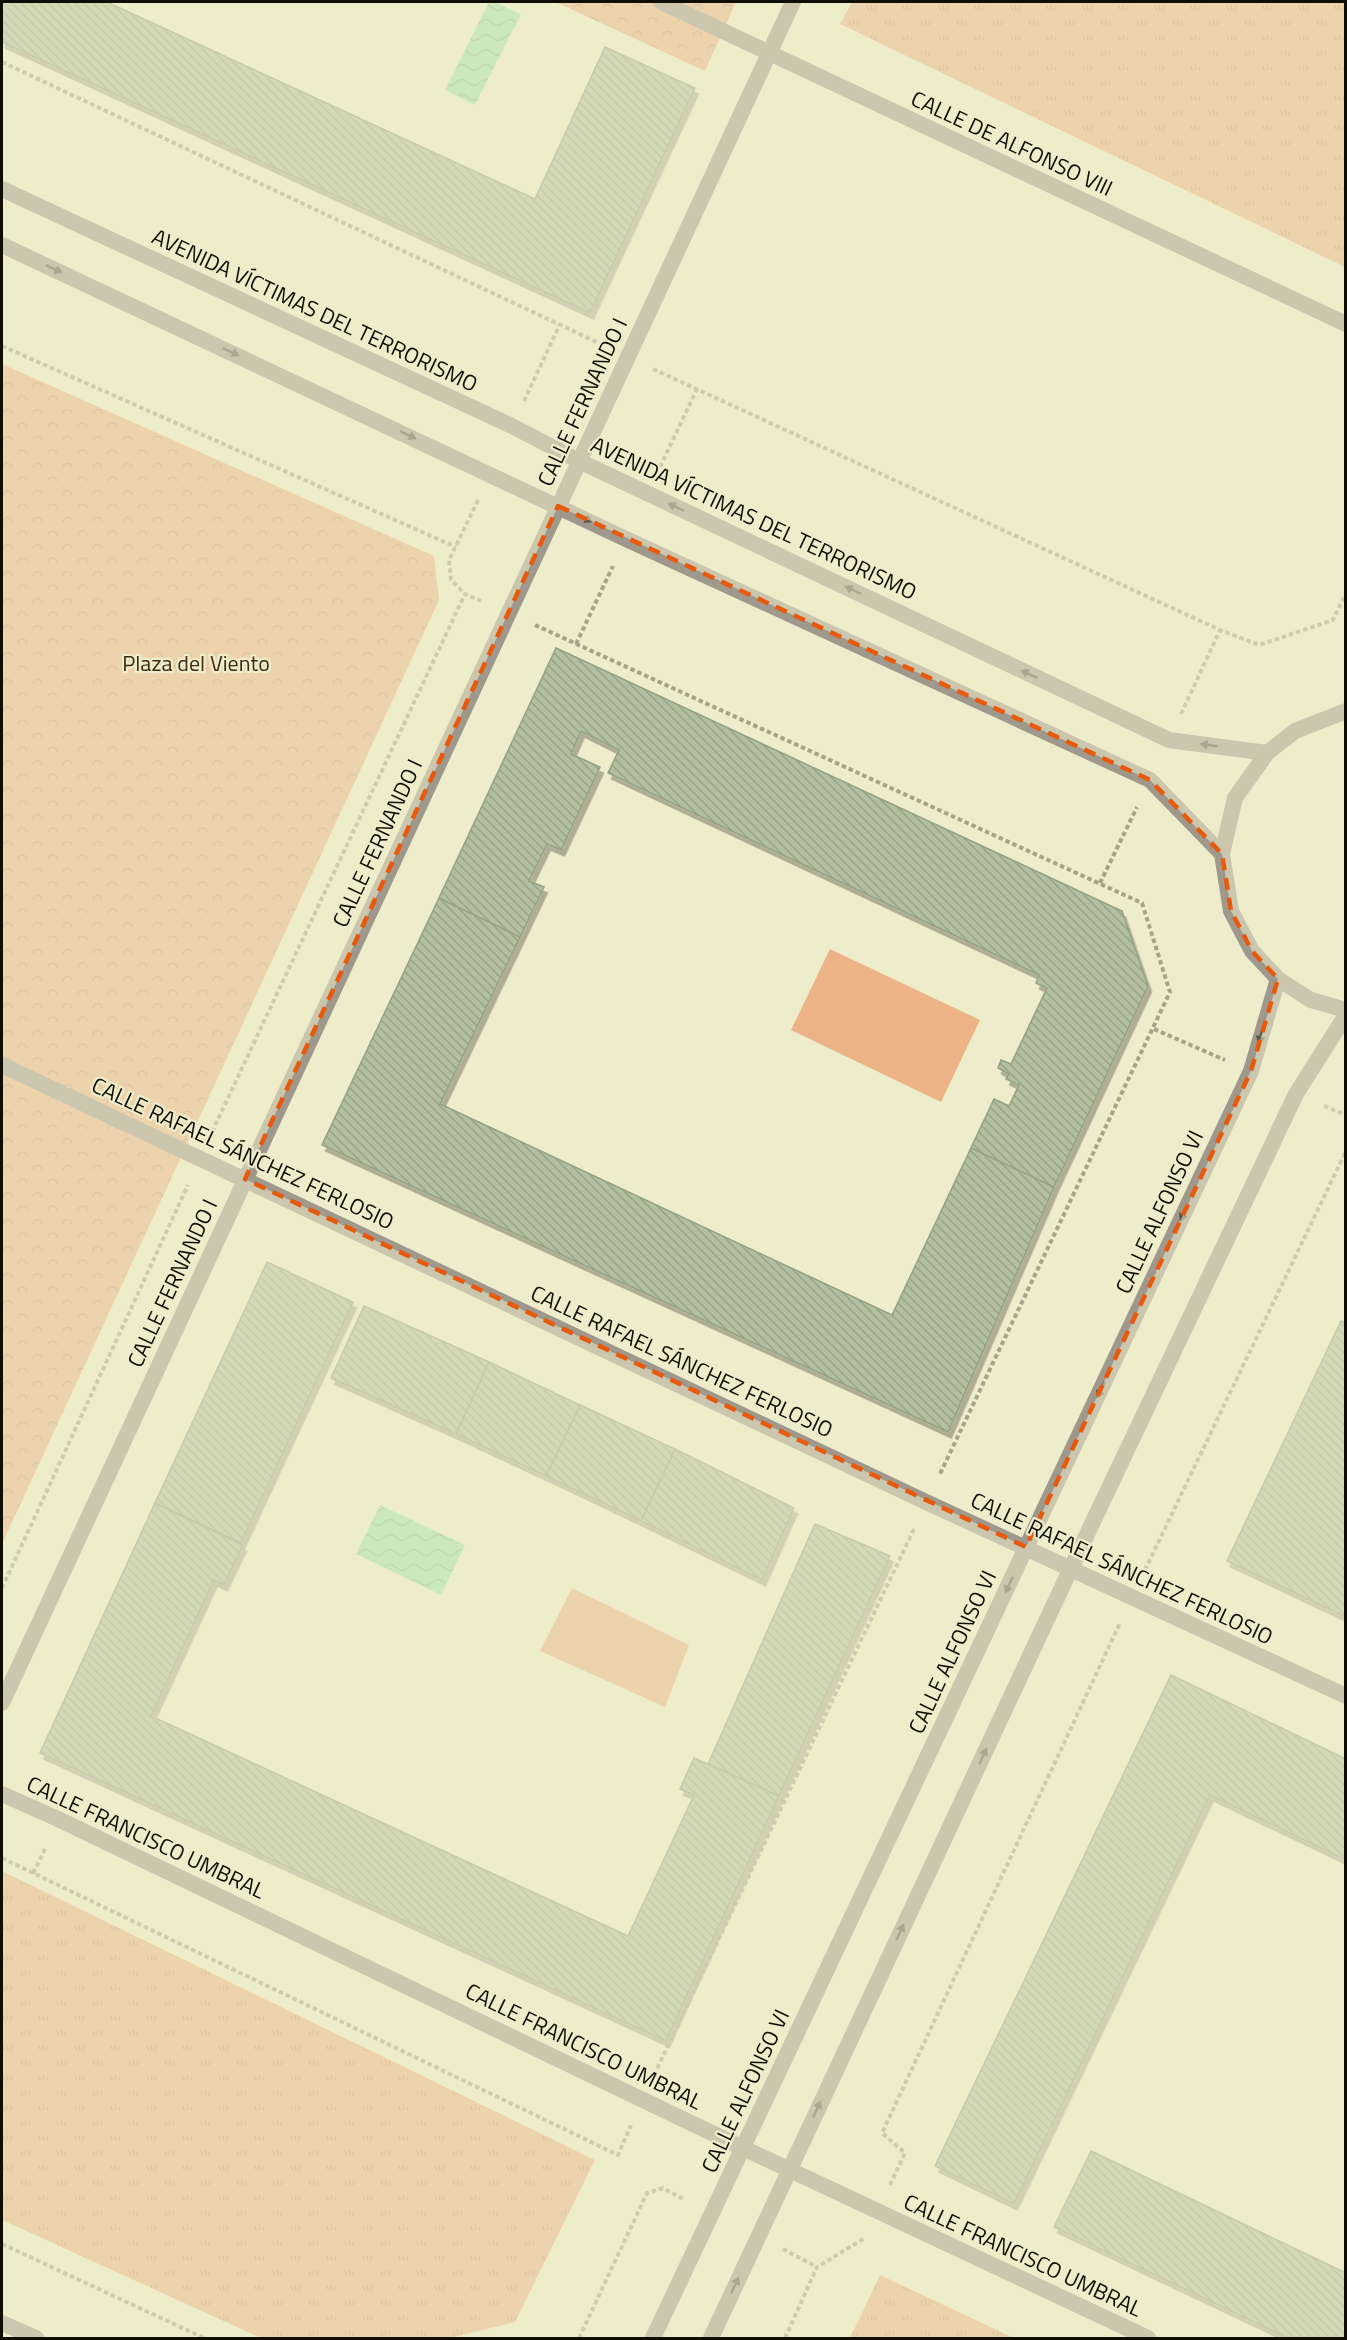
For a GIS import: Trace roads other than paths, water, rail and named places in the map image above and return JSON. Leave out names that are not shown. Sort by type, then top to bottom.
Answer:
[{"type":"street","name":"CALLE DE ALFONSO VIII","points":[[661,2],[1346,324]]},
{"type":"street","name":"CALLE FERNANDO I","points":[[2,1703],[793,2]]},
{"type":"street","name":"AVENIDA VÍCTIMAS DEL TERRORISMO","points":[[2,189],[512,426],[579,461],[1169,740],[1267,753]]},
{"type":"street","points":[[2,245],[1150,780],[1222,854]]},
{"type":"street","points":[[1346,711],[1295,731],[1267,753],[1235,798],[1222,854],[1231,911],[1252,951],[1278,979],[1311,1000],[1346,1010]]},
{"type":"street","name":"CALLE ALFONSO VI","points":[[653,2338],[1251,1071],[1278,979]]},
{"type":"street","points":[[711,2338],[1071,1568],[1296,1094],[1346,1015]]},
{"type":"street","name":"CALLE RAFAEL SÁNCHEZ FERLOSIO","points":[[2,1065],[926,1502],[1346,1695]]},
{"type":"street","name":"CALLE FRANCISCO UMBRAL","points":[[2,1794],[743,2148],[1148,2338]]},
{"type":"street","points":[[2,2323],[36,2338]]},
{"type":"water","points":[[489,2],[495,2],[521,14],[475,105],[445,90]]},
{"type":"water","points":[[380,1505],[465,1545],[441,1595],[356,1554]]},
{"type":"park label","name":"Plaza del Viento","points":[[196,663]]}]
